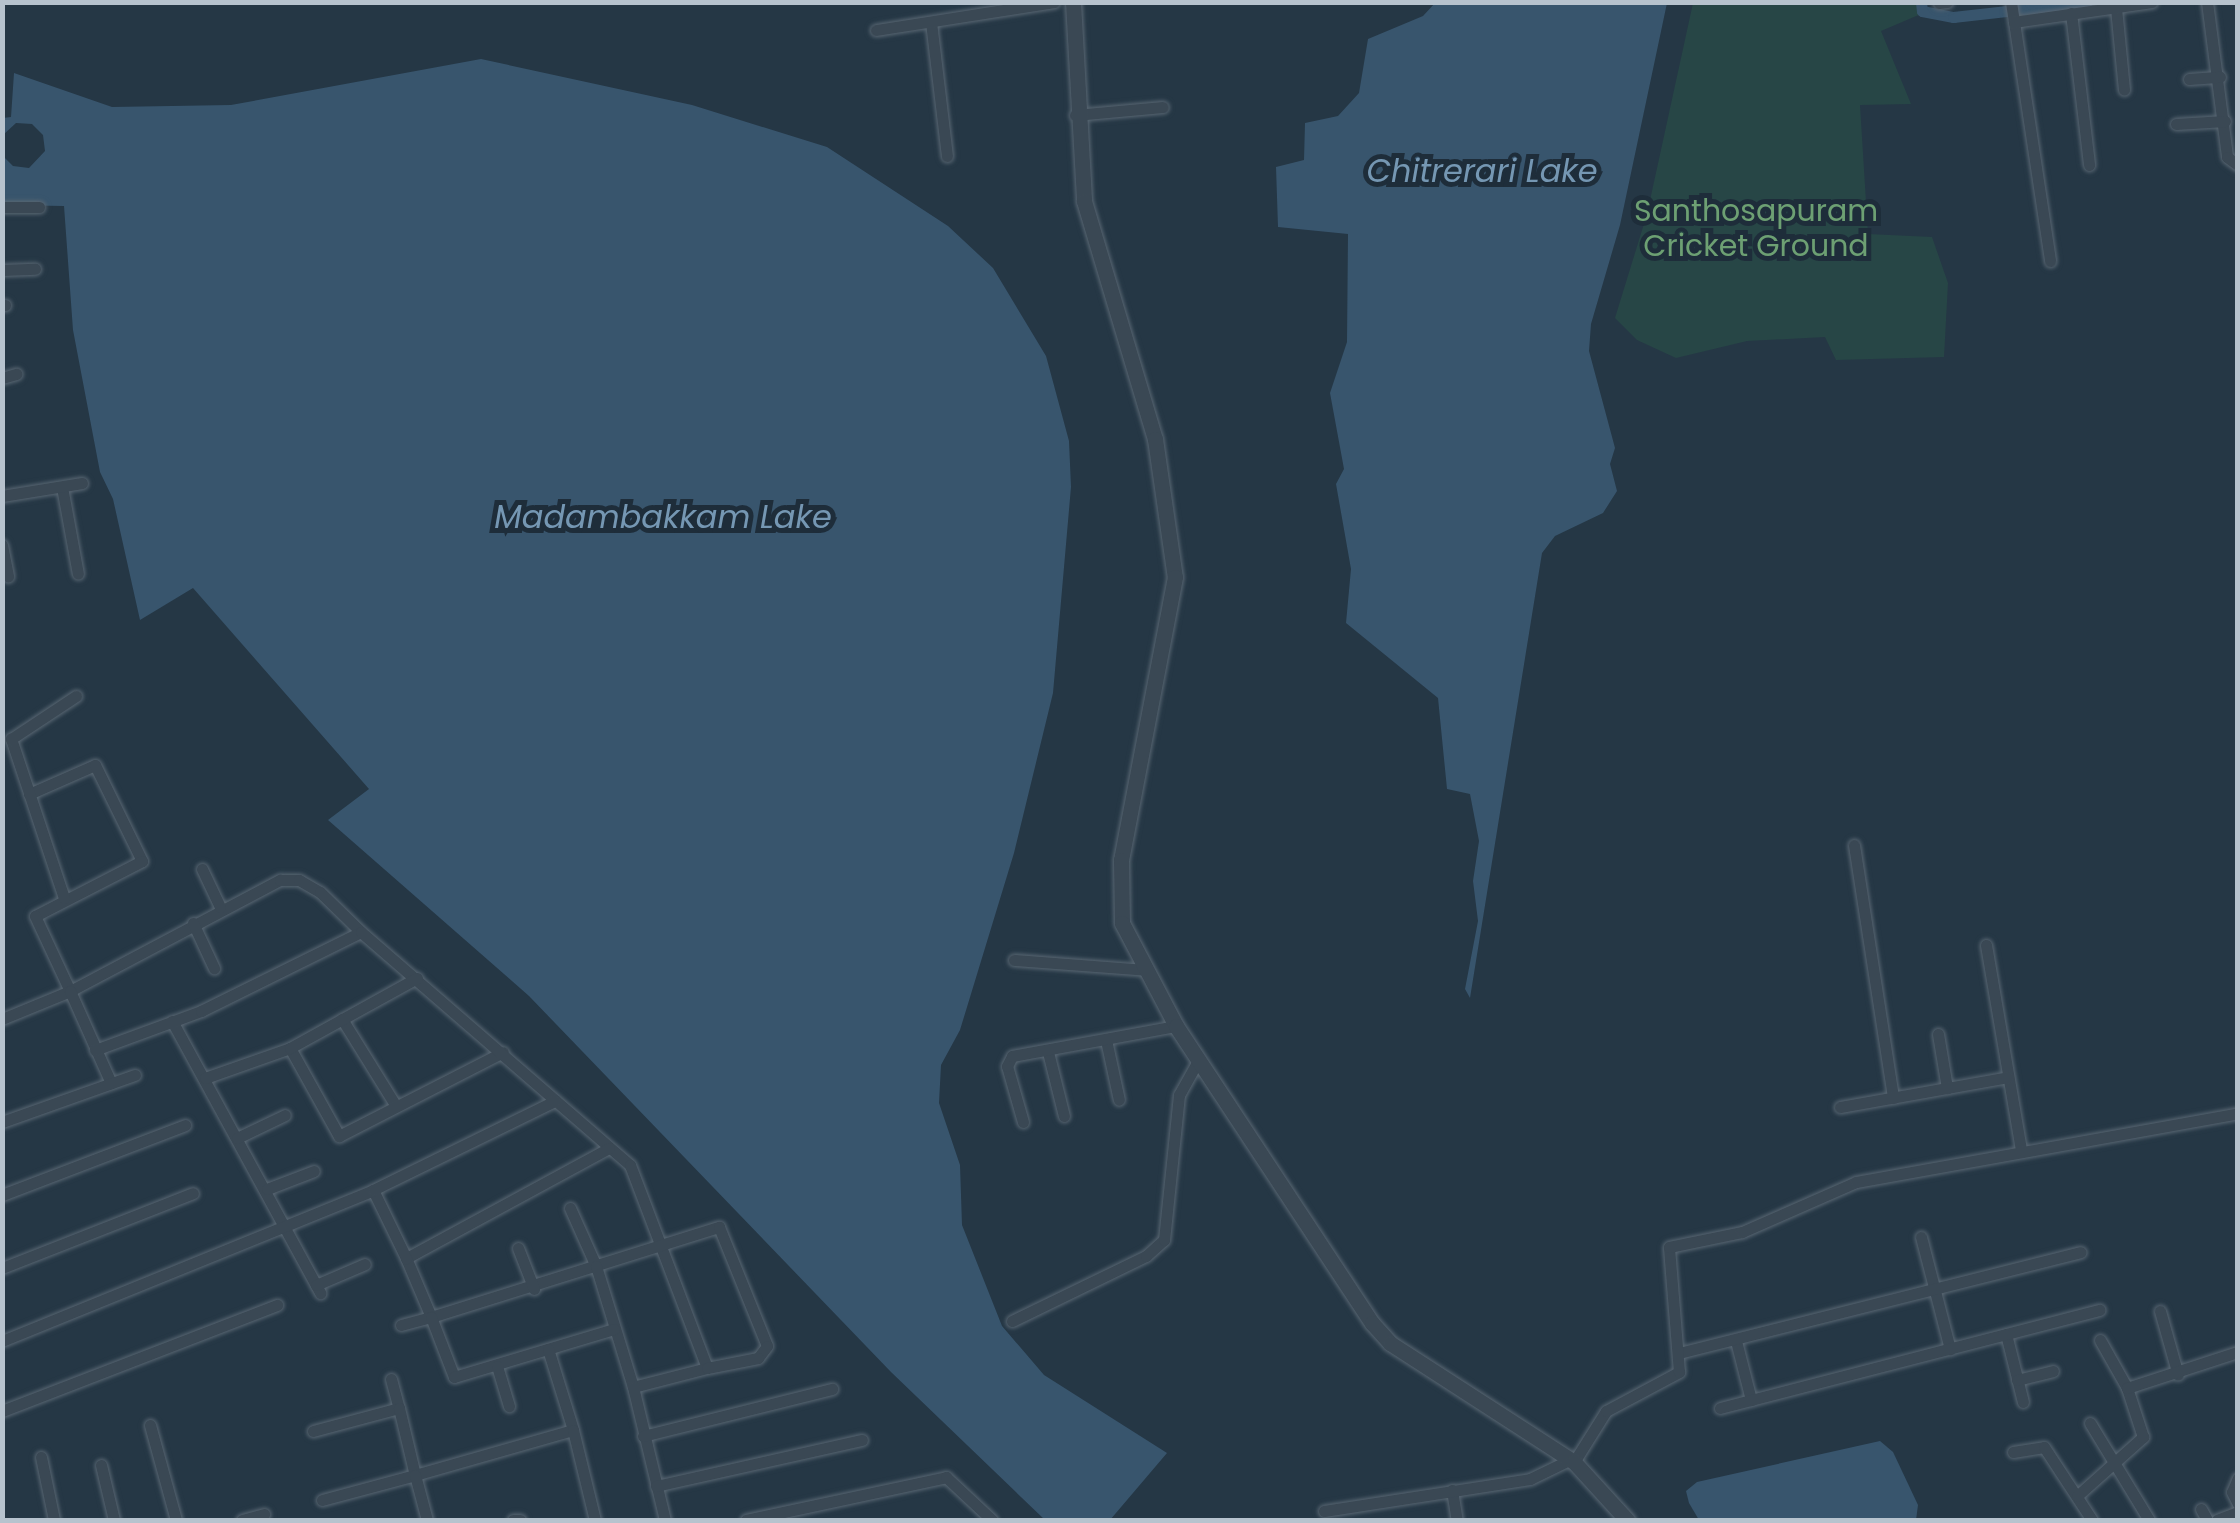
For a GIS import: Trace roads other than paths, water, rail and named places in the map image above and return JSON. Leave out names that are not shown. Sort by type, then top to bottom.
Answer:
[{"type":"street","points":[[876,30],[1054,2]]},
{"type":"street","points":[[1074,2],[1075,115],[1091,236],[1155,439],[1173,540],[1174,601],[1140,737],[1118,897],[1122,923],[1176,1026],[1390,1343],[1570,1462],[1627,1520]]},
{"type":"street","points":[[1939,4],[1947,2]]},
{"type":"street","points":[[2050,262],[2013,13],[2071,12],[2152,2]]},
{"type":"street","points":[[2207,2],[2220,76],[2227,157],[2238,165]]},
{"type":"street","points":[[2116,8],[2124,90]]},
{"type":"street","points":[[2071,12],[2089,165]]},
{"type":"street","points":[[931,22],[947,156]]},
{"type":"street","points":[[2189,79],[2220,76]]},
{"type":"street","points":[[1075,115],[1163,107]]},
{"type":"street","points":[[2176,124],[2224,120]]},
{"type":"street","points":[[2,208],[39,208]]},
{"type":"street","points":[[2,270],[35,269]]},
{"type":"street","points":[[2,496],[82,483]]},
{"type":"street","points":[[62,487],[78,574]]},
{"type":"street","points":[[2,546],[8,576]]},
{"type":"street","points":[[64,898],[11,739],[76,696]]},
{"type":"street","points":[[29,794],[95,766],[142,861],[41,909],[36,921],[111,1083]]},
{"type":"street","points":[[1854,845],[1893,1098]]},
{"type":"street","points":[[202,869],[220,907]]},
{"type":"street","points":[[2,1019],[70,991],[220,907],[280,880],[299,880],[630,1164],[664,1244],[707,1368]]},
{"type":"street","points":[[193,922],[214,968]]},
{"type":"street","points":[[95,1050],[172,1021],[361,932]]},
{"type":"street","points":[[1986,945],[2021,1150]]},
{"type":"street","points":[[1014,960],[1146,970]]},
{"type":"street","points":[[205,1078],[290,1048],[417,978]]},
{"type":"street","points":[[342,1019],[396,1106]]},
{"type":"street","points":[[172,1021],[288,1226],[318,1289],[365,1264]]},
{"type":"street","points":[[1023,1122],[1008,1058],[1176,1026]]},
{"type":"street","points":[[1938,1034],[1948,1088]]},
{"type":"street","points":[[1106,1040],[1119,1100]]},
{"type":"street","points":[[290,1048],[337,1135],[503,1052]]},
{"type":"street","points":[[1048,1052],[1064,1116]]},
{"type":"street","points":[[1012,1321],[1146,1256],[1164,1240],[1179,1096],[1198,1059]]},
{"type":"street","points":[[2,1122],[135,1075]]},
{"type":"street","points":[[1840,1107],[2008,1077]]},
{"type":"street","points":[[2,1341],[373,1190],[555,1100]]},
{"type":"street","points":[[1324,1511],[1530,1479],[1570,1462],[1606,1411],[1676,1378],[1680,1353],[1669,1247],[1742,1232],[1856,1182],[2238,1113]]},
{"type":"street","points":[[237,1138],[286,1115]]},
{"type":"street","points":[[2,1195],[185,1125]]},
{"type":"street","points":[[406,1258],[609,1148]]},
{"type":"street","points":[[267,1189],[314,1171]]},
{"type":"street","points":[[373,1190],[431,1317],[451,1375],[497,1366],[614,1329]]},
{"type":"street","points":[[2,1268],[193,1193]]},
{"type":"street","points":[[570,1208],[596,1266],[633,1388],[665,1520]]},
{"type":"street","points":[[400,1325],[534,1288],[716,1226],[725,1230],[764,1336],[765,1354],[633,1388]]},
{"type":"street","points":[[1921,1237],[1950,1348]]},
{"type":"street","points":[[518,1248],[534,1288]]},
{"type":"street","points":[[1680,1353],[2080,1252]]},
{"type":"street","points":[[2,1411],[277,1305]]},
{"type":"street","points":[[1720,1408],[2100,1310]]},
{"type":"street","points":[[2160,1310],[2178,1375]]},
{"type":"street","points":[[2006,1334],[2023,1402]]},
{"type":"street","points":[[2077,1496],[2112,1460],[2143,1437],[2128,1388],[2100,1340]]},
{"type":"street","points":[[1736,1341],[1751,1400]]},
{"type":"street","points":[[548,1350],[596,1520]]},
{"type":"street","points":[[2128,1388],[2178,1375],[2238,1352]]},
{"type":"street","points":[[497,1366],[509,1406]]},
{"type":"street","points":[[2018,1380],[2053,1371]]},
{"type":"street","points":[[391,1380],[426,1520]]},
{"type":"street","points":[[644,1436],[832,1389]]},
{"type":"street","points":[[313,1431],[399,1408]]},
{"type":"street","points":[[2090,1422],[2149,1520]]},
{"type":"street","points":[[150,1425],[176,1520]]},
{"type":"street","points":[[322,1500],[573,1430]]},
{"type":"street","points":[[656,1486],[862,1440]]},
{"type":"street","points":[[2013,1452],[2044,1446],[2092,1520]]},
{"type":"street","points":[[41,1457],[54,1520]]},
{"type":"street","points":[[100,1466],[114,1520]]},
{"type":"street","points":[[746,1520],[946,1477],[992,1520]]},
{"type":"street","points":[[2217,1520],[2238,1508],[2232,1492],[2238,1478]]},
{"type":"street","points":[[1452,1490],[1456,1520]]},
{"type":"street","points":[[242,1520],[264,1514]]},
{"type":"water","name":"Chitrerari Lake","points":[[1435,3],[1667,3],[1620,225],[1591,324],[1589,351],[1615,448],[1610,464],[1617,491],[1603,513],[1555,536],[1542,553],[1470,998],[1465,989],[1478,921],[1473,881],[1479,841],[1470,794],[1447,789],[1438,698],[1346,623],[1351,569],[1336,484],[1344,469],[1330,393],[1347,342],[1348,234],[1278,227],[1276,167],[1304,160],[1305,123],[1338,116],[1359,93],[1368,39],[1423,16]]},
{"type":"water","name":"Madambakkam Lake","points":[[481,59],[692,105],[827,147],[948,226],[993,268],[1046,356],[1069,441],[1071,487],[1053,693],[1014,853],[960,1030],[941,1065],[939,1103],[960,1165],[962,1225],[1002,1326],[1044,1375],[1167,1453],[1110,1520],[1045,1520],[891,1372],[529,996],[328,820],[369,789],[193,588],[140,620],[113,499],[100,472],[73,330],[64,206],[3,205],[3,156],[13,166],[29,168],[45,151],[43,135],[32,124],[16,123],[3,135],[3,118],[11,117],[14,73],[112,107],[231,105]]},
{"type":"water","points":[[1880,1441],[1893,1452],[1918,1505],[1916,1520],[1699,1520],[1689,1503],[1686,1491],[1697,1482]]},
{"type":"waterway","points":[[1921,2],[1922,11],[1953,17],[2087,2]]},
{"type":"park label","name":"Santhosapuram Cricket Ground","points":[[1756,228]]}]
